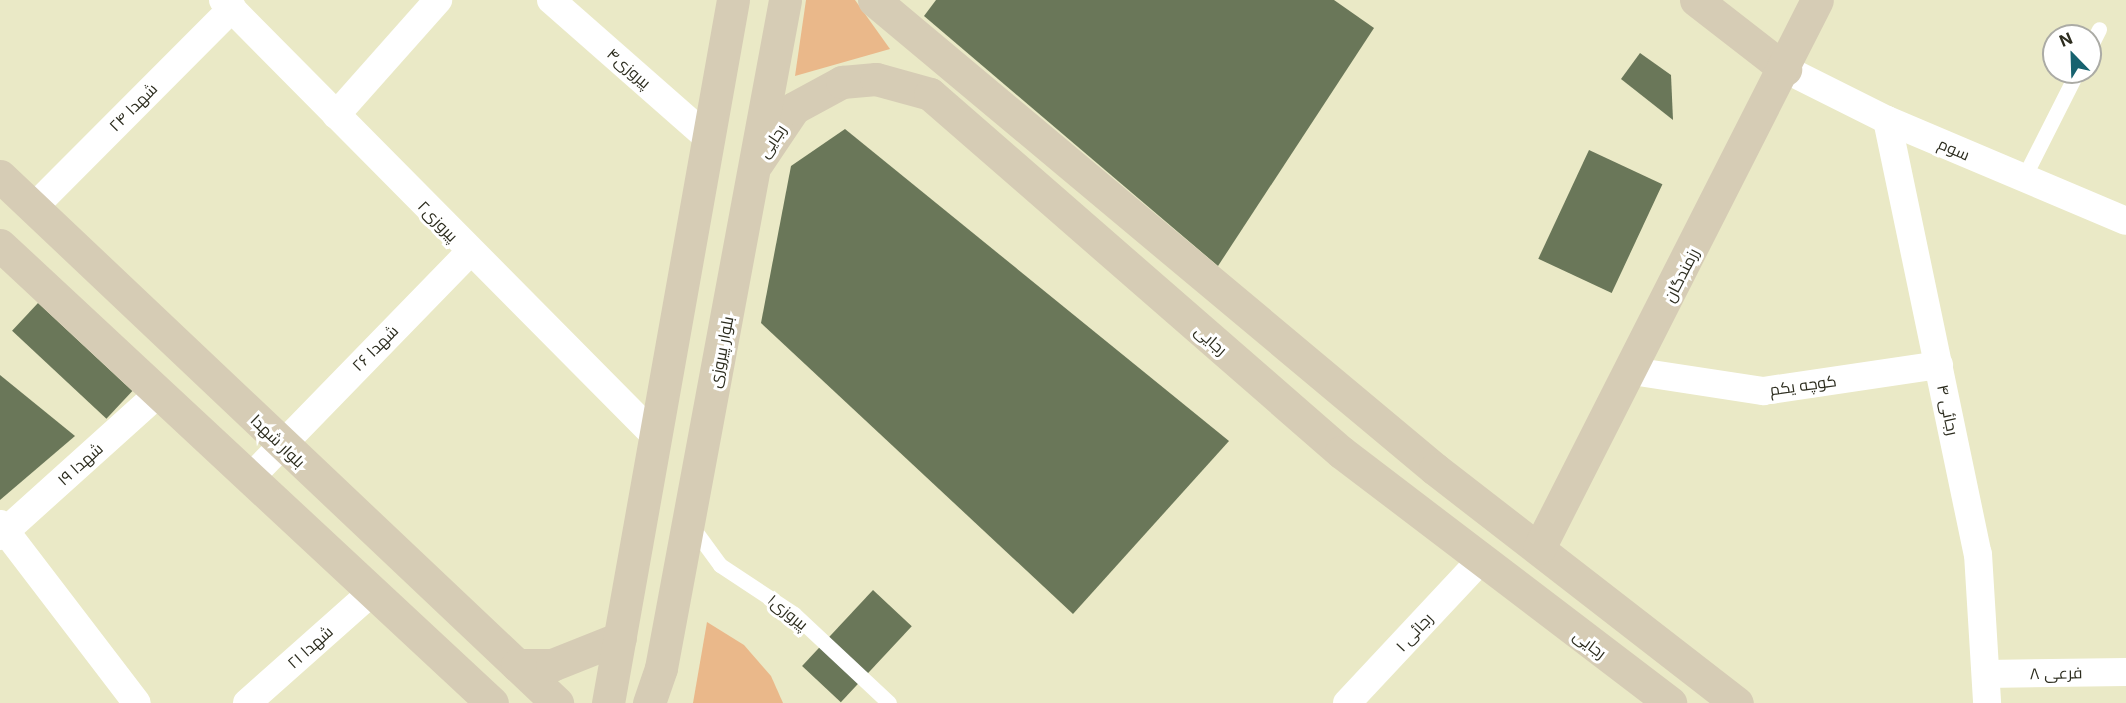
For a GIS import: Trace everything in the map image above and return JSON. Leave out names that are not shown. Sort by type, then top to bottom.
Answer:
[{"type":"main road","points":[[608,703],[657,438],[706,136],[733,0]]},
{"type":"main road","name":"بلوار پیروزی","points":[[649,703],[662,668],[757,163],[785,0]]},
{"type":"main road","points":[[874,0],[1307,362],[1737,703]]},
{"type":"main road","points":[[1696,0],[1785,69]]},
{"type":"main road","name":"رزمندگان","points":[[1539,548],[1632,371],[1785,69],[1817,0]]},
{"type":"main road","name":"رجایی","points":[[757,163],[809,96],[842,82],[876,79],[930,94],[1276,395],[1480,561],[1670,703]]},
{"type":"main road","points":[[1041,192],[1070,164]]},
{"type":"main road","name":"بلوار شهدا","points":[[0,176],[557,703]]},
{"type":"main road","points":[[0,245],[252,476],[492,703]]},
{"type":"main road","points":[[684,273],[735,280]]},
{"type":"main road","points":[[1276,395],[1307,362]]},
{"type":"main road","points":[[517,665],[552,665],[620,638]]},
{"type":"main road","points":[[662,668],[670,703]]},
{"type":"street","points":[[336,115],[438,0]]},
{"type":"street","name":"پیروزی۴","points":[[552,0],[706,136]]},
{"type":"street","name":"پیروزی۲","points":[[227,4],[469,253],[657,438]]},
{"type":"street","name":"شهدا ۲۴","points":[[34,207],[227,4]]},
{"type":"street","name":"سوم","points":[[1785,69],[1887,120],[2126,221]]},
{"type":"street","name":"رجائی ۴","points":[[1887,120],[1978,554],[1987,703]]},
{"type":"street","name":"شهدا ۲۶","points":[[252,476],[469,253]]},
{"type":"street","name":"کوچه یکم","points":[[1632,371],[1763,391],[1939,365]]},
{"type":"street","name":"شهدا ۱۹","points":[[2,530],[159,393]]},
{"type":"street","points":[[2,530],[137,703]]},
{"type":"street","name":"رجائی ۱","points":[[1347,703],[1480,561]]},
{"type":"street","name":"شهدا ۲۱","points":[[247,703],[373,591]]},
{"type":"street","name":"فرعی ۸","points":[[1986,674],[2126,672]]},
{"type":"lane","points":[[2023,179],[2071,84]]},
{"type":"lane","name":"پیروزی۱","points":[[689,523],[720,565],[794,614],[889,703]]},
{"type":"shaded area","points":[[806,0],[855,0],[890,49],[795,76]]},
{"type":"shaded area","points":[[707,622],[744,645],[771,676],[783,703],[693,703]]},
{"type":"building","points":[[936,0],[1334,0],[1374,28],[1218,266],[924,16]]},
{"type":"building","points":[[1640,53],[1671,75],[1673,120],[1621,79]]},
{"type":"building","points":[[845,129],[1229,441],[1073,614],[761,323],[791,166]]},
{"type":"building","points":[[1589,150],[1662,184],[1612,293],[1538,259]]},
{"type":"building","points":[[38,303],[132,391],[106,419],[12,331]]},
{"type":"building","points":[[0,375],[75,436],[0,500]]},
{"type":"building","points":[[873,590],[912,626],[841,702],[802,666]]}]
